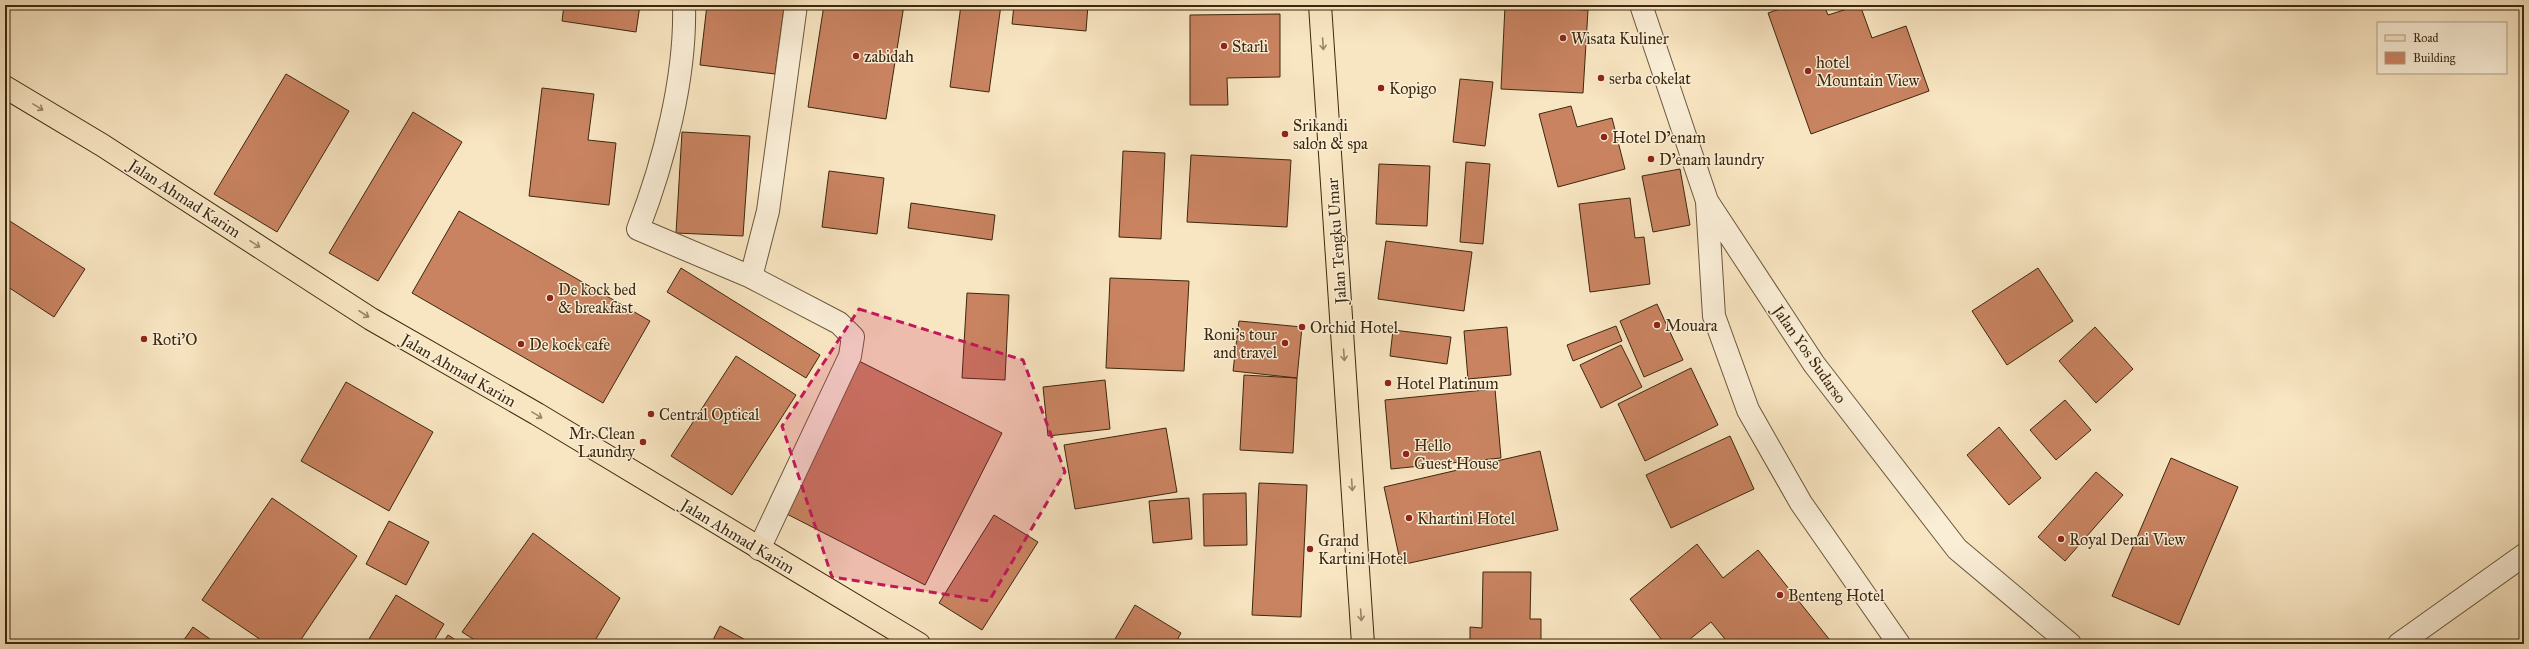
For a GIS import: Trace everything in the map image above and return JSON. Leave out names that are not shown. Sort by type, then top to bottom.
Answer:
[{"type":"main road","name":"Jalan Tengku Umar","points":[[1320,5],[1363,644]]},
{"type":"main road","name":"Jalan Ahmad Karim","points":[[5,87],[102,145],[371,319],[537,414],[919,644]]},
{"type":"street","points":[[684,5],[685,37],[657,180],[638,229],[751,277],[839,323],[853,337],[850,356],[759,549]]},
{"type":"street","points":[[751,277],[768,211],[796,5]]},
{"type":"street","name":"Jalan Yos Sudarso","points":[[1641,5],[1707,201],[1814,364],[1957,550],[2070,644]]},
{"type":"street","points":[[1707,201],[1714,316],[1748,410],[1801,503],[1899,644]]},
{"type":"street","points":[[2399,644],[2524,555]]},
{"type":"highlighted area","points":[[859,309],[1023,360],[1065,472],[989,601],[832,577],[782,426]]},
{"type":"building","points":[[564,5],[640,5],[636,32],[562,21]]},
{"type":"building","points":[[707,5],[757,5],[784,8],[775,74],[700,65]]},
{"type":"building","name":"zabidah","points":[[824,5],[904,5],[886,119],[808,107]]},
{"type":"building","points":[[961,5],[1001,5],[989,92],[950,87]]},
{"type":"building","points":[[1014,5],[1088,5],[1086,31],[1012,24]]},
{"type":"building","points":[[1370,5],[1439,5],[1439,7],[1370,7]]},
{"type":"building","points":[[1791,5],[1824,5],[1828,15],[1860,5],[1872,38],[1906,26],[1929,91],[1811,134],[1768,13]]},
{"type":"building","points":[[1505,6],[1588,10],[1583,93],[1501,89]]},
{"type":"building","points":[[1280,14],[1280,77],[1227,78],[1228,105],[1190,105],[1190,15]]},
{"type":"building","points":[[286,74],[349,111],[277,232],[214,194]]},
{"type":"building","points":[[1460,79],[1493,82],[1485,146],[1453,142]]},
{"type":"building","points":[[542,88],[594,94],[588,140],[616,143],[609,205],[529,196]]},
{"type":"building","points":[[1571,106],[1577,127],[1612,118],[1625,169],[1558,187],[1539,114]]},
{"type":"building","points":[[413,112],[462,142],[378,281],[329,253]]},
{"type":"building","points":[[682,132],[750,136],[743,236],[676,233]]},
{"type":"building","points":[[1123,151],[1165,153],[1161,239],[1119,237]]},
{"type":"building","points":[[1191,155],[1291,160],[1287,227],[1187,222]]},
{"type":"building","points":[[1466,162],[1490,164],[1483,244],[1460,242]]},
{"type":"building","points":[[1379,164],[1430,166],[1427,226],[1376,224]]},
{"type":"building","points":[[1680,169],[1690,225],[1653,232],[1642,176]]},
{"type":"building","points":[[829,171],[884,178],[877,234],[822,227]]},
{"type":"building","points":[[1630,198],[1635,238],[1644,237],[1650,284],[1590,292],[1579,204]]},
{"type":"building","points":[[911,203],[995,215],[992,240],[908,228]]},
{"type":"building","points":[[459,211],[650,321],[603,403],[412,293]]},
{"type":"building","points":[[5,218],[85,269],[54,317],[5,285]]},
{"type":"building","points":[[1386,241],[1472,252],[1464,311],[1378,299]]},
{"type":"building","points":[[681,268],[820,355],[806,378],[667,292]]},
{"type":"building","points":[[2038,268],[2073,321],[2007,365],[1972,311]]},
{"type":"building","points":[[1110,278],[1189,281],[1184,371],[1106,368]]},
{"type":"building","points":[[967,293],[1009,295],[1005,380],[962,378]]},
{"type":"building","points":[[1657,304],[1683,360],[1644,377],[1620,321]]},
{"type":"building","points":[[1239,321],[1302,327],[1297,378],[1233,371]]},
{"type":"building","points":[[1616,326],[1622,341],[1573,361],[1567,345]]},
{"type":"building","points":[[1507,327],[1511,375],[1468,379],[1464,331]]},
{"type":"building","points":[[2095,327],[2133,369],[2096,403],[2059,361]]},
{"type":"building","points":[[1393,330],[1451,337],[1447,364],[1390,356]]},
{"type":"building","points":[[1621,345],[1642,387],[1601,408],[1580,365]]},
{"type":"building","points":[[736,356],[796,395],[732,495],[671,456]]},
{"type":"building","points":[[859,361],[1002,433],[925,585],[783,512]]},
{"type":"building","points":[[1691,368],[1718,425],[1645,461],[1618,404]]},
{"type":"building","points":[[1244,375],[1297,378],[1293,453],[1240,450]]},
{"type":"building","points":[[1105,380],[1110,429],[1048,436],[1043,387]]},
{"type":"building","points":[[346,382],[433,432],[389,511],[301,461]]},
{"type":"building","points":[[1495,389],[1501,458],[1391,469],[1385,400]]},
{"type":"building","points":[[2065,400],[2091,430],[2056,460],[2030,430]]},
{"type":"building","points":[[1999,427],[2041,478],[2009,505],[1967,455]]},
{"type":"building","points":[[1166,428],[1177,492],[1075,509],[1064,445]]},
{"type":"building","points":[[1730,436],[1754,489],[1671,528],[1646,475]]},
{"type":"building","points":[[1540,451],[1558,530],[1401,565],[1384,487]]},
{"type":"building","points":[[2171,458],[2238,487],[2179,625],[2112,596]]},
{"type":"building","points":[[2096,472],[2123,495],[2065,561],[2038,537]]},
{"type":"building","points":[[1259,483],[1307,485],[1301,617],[1252,615]]},
{"type":"building","points":[[1246,493],[1247,545],[1204,546],[1203,494]]},
{"type":"building","points":[[272,498],[357,556],[298,644],[267,644],[202,600]]},
{"type":"building","points":[[1189,498],[1192,539],[1153,543],[1149,501]]},
{"type":"building","points":[[994,515],[1038,542],[982,630],[939,603]]},
{"type":"building","points":[[389,521],[429,542],[406,585],[366,564]]},
{"type":"building","points":[[533,533],[620,598],[593,644],[481,644],[462,632]]},
{"type":"building","points":[[1697,544],[1723,578],[1758,550],[1833,644],[1729,644],[1711,622],[1684,644],[1665,644],[1630,599]]},
{"type":"building","points":[[1483,572],[1531,572],[1530,619],[1541,619],[1541,644],[1470,644],[1470,627],[1482,628]]},
{"type":"building","points":[[396,595],[444,624],[432,644],[366,644]]},
{"type":"building","points":[[1135,605],[1181,633],[1175,644],[1112,644]]},
{"type":"building","points":[[720,626],[753,644],[711,644]]},
{"type":"building","points":[[193,627],[217,644],[181,644]]},
{"type":"building","points":[[448,635],[462,644],[442,644]]},
{"type":"place","name":"Wisata Kuliner","points":[[1563,38]]},
{"type":"place","name":"Starli","points":[[1224,46]]},
{"type":"place","name":"zabidah","points":[[856,56]]},
{"type":"place","name":"hotel Mountain View","points":[[1808,71]]},
{"type":"place","name":"serba cokelat","points":[[1601,78]]},
{"type":"place","name":"Kopigo","points":[[1381,88]]},
{"type":"place","name":"Srikandi salon & spa","points":[[1285,134]]},
{"type":"place","name":"Hotel D'enam","points":[[1604,137]]},
{"type":"place","name":"D'enam laundry","points":[[1651,159]]},
{"type":"place","name":"De kock bed & breakfast","points":[[550,298]]},
{"type":"place","name":"Mouara","points":[[1657,325]]},
{"type":"place","name":"Orchid Hotel","points":[[1302,327]]},
{"type":"place","name":"Roti'O","points":[[144,339]]},
{"type":"place","name":"Roni's tour and travel","points":[[1285,343]]},
{"type":"place","name":"De kock cafe","points":[[521,344]]},
{"type":"place","name":"Hotel Platinum","points":[[1388,383]]},
{"type":"place","name":"Central Optical","points":[[651,414]]},
{"type":"place","name":"Mr. Clean Laundry","points":[[643,442]]},
{"type":"place","name":"Hello Guest House","points":[[1406,454]]},
{"type":"place","name":"Khartini Hotel","points":[[1409,518]]},
{"type":"place","name":"Royal Denai View","points":[[2061,539]]},
{"type":"place","name":"Grand Kartini Hotel","points":[[1310,549]]},
{"type":"place","name":"Benteng Hotel","points":[[1780,595]]}]
